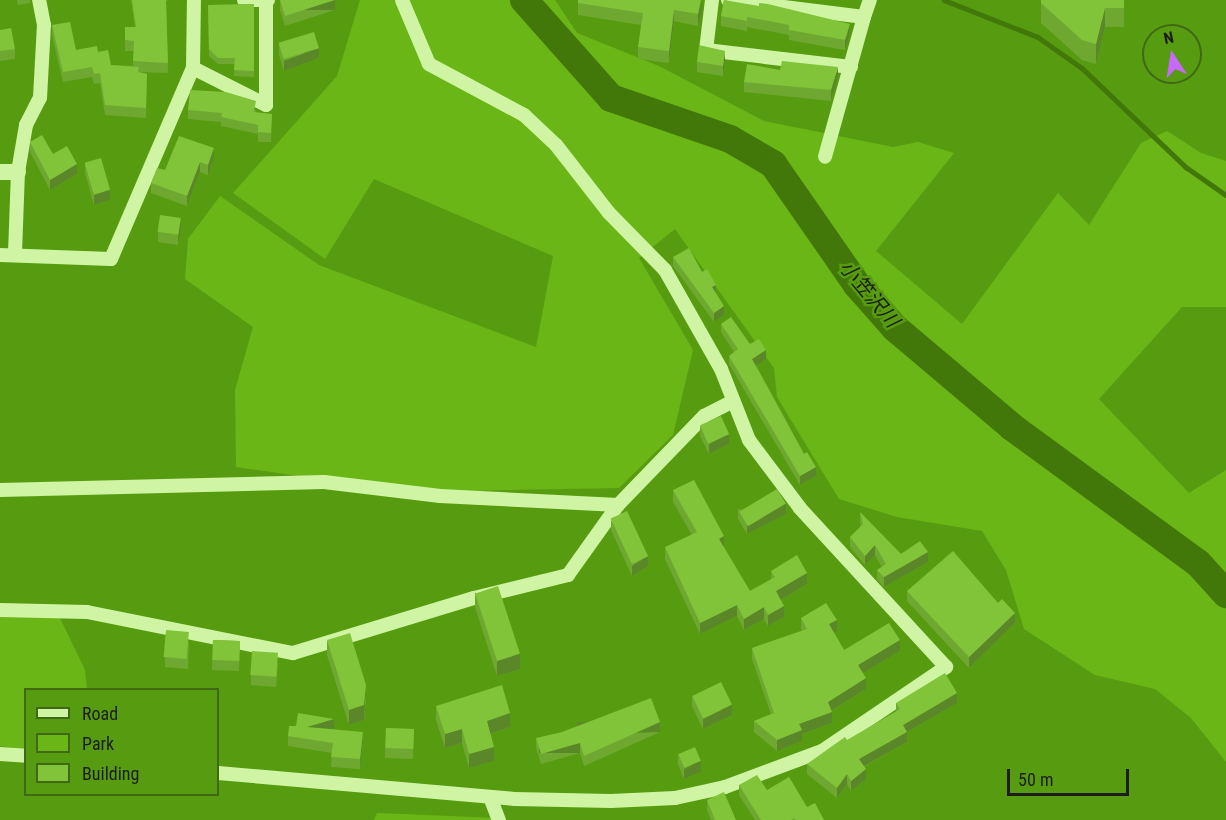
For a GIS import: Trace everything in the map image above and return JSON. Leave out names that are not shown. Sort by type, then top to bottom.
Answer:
[{"type":"street","points":[[15,253],[18,172],[26,125],[40,98],[44,25],[39,0]]},
{"type":"street","points":[[0,255],[15,253],[111,259],[193,68],[194,0]]},
{"type":"street","points":[[193,68],[266,105],[267,0],[244,0]]},
{"type":"street","points":[[219,773],[490,796],[611,801],[675,798],[725,787],[822,751],[946,667],[800,508],[749,440],[721,369],[665,270],[609,213],[556,146],[524,115],[429,64],[402,0]]},
{"type":"street","points":[[712,0],[706,50],[851,67]]},
{"type":"street","points":[[728,0],[864,17]]},
{"type":"street","points":[[825,157],[870,0]]},
{"type":"street","points":[[0,172],[18,172]]},
{"type":"street","points":[[0,610],[87,612],[293,653],[474,598],[568,575],[618,505],[704,416],[733,401]]},
{"type":"street","points":[[0,490],[324,482],[440,496],[618,505]]},
{"type":"street","points":[[0,754],[24,756]]},
{"type":"street","points":[[490,796],[499,820]]},
{"type":"green space","points":[[360,0],[555,0],[577,33],[659,66],[764,121],[893,147],[918,142],[954,153],[876,251],[962,324],[1058,193],[1089,225],[1141,143],[1167,131],[1201,153],[1226,161],[1226,307],[1182,307],[1099,399],[1189,493],[1226,470],[1226,762],[1191,718],[1155,689],[1095,675],[1024,629],[1006,570],[982,531],[897,517],[839,499],[777,397],[774,368],[675,229],[639,258],[693,350],[673,435],[619,488],[408,492],[236,467],[235,390],[253,327],[185,279],[188,239],[220,196],[319,265],[536,347],[553,256],[374,179],[325,259],[233,193],[337,76]]},
{"type":"green space","points":[[0,616],[60,618],[85,670],[87,688],[24,688],[24,750],[0,746]]},
{"type":"green space","points":[[377,813],[498,818],[499,820],[374,820]]},
{"type":"building","points":[[132,0],[166,0],[168,63],[133,61],[134,41],[125,40],[125,27],[136,27]]},
{"type":"building","points":[[280,0],[335,0],[285,16]]},
{"type":"building","points":[[578,0],[701,0],[698,14],[674,10],[669,51],[638,47],[643,13],[578,3]]},
{"type":"building","points":[[724,0],[759,6],[759,3],[768,4],[850,24],[845,40],[789,30],[789,25],[747,17],[747,21],[721,16]]},
{"type":"building","points":[[1041,0],[1124,0],[1124,8],[1105,8],[1096,44],[1082,40],[1041,3]]},
{"type":"building","points":[[254,4],[254,71],[234,70],[235,58],[218,58],[209,49],[208,5]]},
{"type":"building","points":[[70,22],[76,50],[97,46],[98,52],[108,50],[111,65],[139,67],[138,72],[147,74],[146,108],[105,105],[100,73],[94,74],[92,67],[63,72],[52,25]]},
{"type":"building","points":[[11,28],[15,49],[0,51],[0,30]]},
{"type":"building","points":[[314,32],[319,48],[284,59],[279,43]]},
{"type":"building","points":[[699,45],[725,51],[723,66],[697,62]]},
{"type":"building","points":[[782,61],[838,67],[831,90],[744,82],[747,64],[780,70]]},
{"type":"building","points":[[190,90],[226,92],[256,101],[254,112],[272,114],[271,133],[258,132],[258,125],[221,117],[222,113],[188,110]]},
{"type":"building","points":[[42,135],[53,154],[67,146],[77,164],[50,180],[30,142]]},
{"type":"building","points":[[179,136],[214,148],[208,165],[200,162],[187,196],[151,183],[157,168],[165,170]]},
{"type":"building","points":[[101,158],[110,190],[94,194],[85,163]]},
{"type":"building","points":[[160,215],[181,218],[178,235],[158,232]]},
{"type":"building","points":[[689,248],[702,272],[707,269],[716,285],[712,287],[724,306],[714,313],[673,257]]},
{"type":"building","points":[[731,317],[750,344],[759,339],[766,350],[752,359],[804,454],[807,452],[816,467],[800,476],[729,356],[738,349],[721,324]]},
{"type":"building","points":[[721,416],[729,434],[708,444],[700,425]]},
{"type":"building","points":[[694,480],[724,536],[719,539],[750,591],[775,577],[771,571],[797,555],[807,573],[776,591],[784,606],[768,615],[764,607],[744,619],[737,605],[700,623],[665,547],[697,532],[673,490]]},
{"type":"building","points":[[777,489],[786,504],[748,526],[739,512]]},
{"type":"building","points":[[627,511],[648,556],[632,564],[611,519]]},
{"type":"building","points":[[860,512],[901,554],[920,541],[928,552],[884,577],[877,570],[886,564],[875,545],[865,556],[850,537],[863,524]]},
{"type":"building","points":[[953,551],[998,603],[1002,599],[1015,613],[969,657],[907,591]]},
{"type":"building","points":[[498,586],[520,654],[497,661],[475,593]]},
{"type":"building","points":[[826,603],[837,620],[829,624],[844,650],[889,623],[900,640],[858,665],[866,678],[828,702],[832,712],[799,724],[802,730],[777,740],[754,721],[774,713],[752,648],[807,629],[801,618]]},
{"type":"building","points":[[166,630],[189,632],[187,659],[164,657]]},
{"type":"building","points":[[350,633],[366,685],[364,705],[349,710],[327,640]]},
{"type":"building","points":[[213,640],[240,641],[239,661],[212,660]]},
{"type":"building","points":[[252,651],[278,653],[276,677],[250,675]]},
{"type":"building","points":[[945,673],[957,693],[903,725],[907,732],[859,759],[866,769],[851,781],[847,774],[837,788],[807,764],[845,737],[847,740],[900,709],[896,703]]},
{"type":"building","points":[[721,682],[732,704],[703,718],[692,696]]},
{"type":"building","points":[[502,685],[510,713],[487,721],[494,747],[469,754],[462,729],[445,734],[436,706]]},
{"type":"building","points":[[651,698],[660,722],[584,756],[580,743],[541,754],[536,738],[562,732]]},
{"type":"building","points":[[298,713],[334,719],[307,727],[363,732],[360,759],[331,757],[333,743],[288,736],[289,726],[296,726]]},
{"type":"building","points":[[386,728],[414,729],[413,749],[385,748]]},
{"type":"building","points":[[695,747],[701,761],[684,768],[678,754]]},
{"type":"building","points":[[757,775],[767,790],[789,777],[807,807],[815,803],[824,820],[796,820],[794,818],[791,820],[761,820],[739,785]]},
{"type":"building","points":[[724,792],[736,820],[715,820],[707,800]]},
{"type":"waterway","name":"小笠沢川","points":[[524,0],[611,98],[730,139],[773,164],[857,285],[895,328],[1012,427],[1198,563],[1226,594]]},
{"type":"waterway","points":[[944,0],[1038,37],[1082,68],[1186,167],[1226,195]]}]
